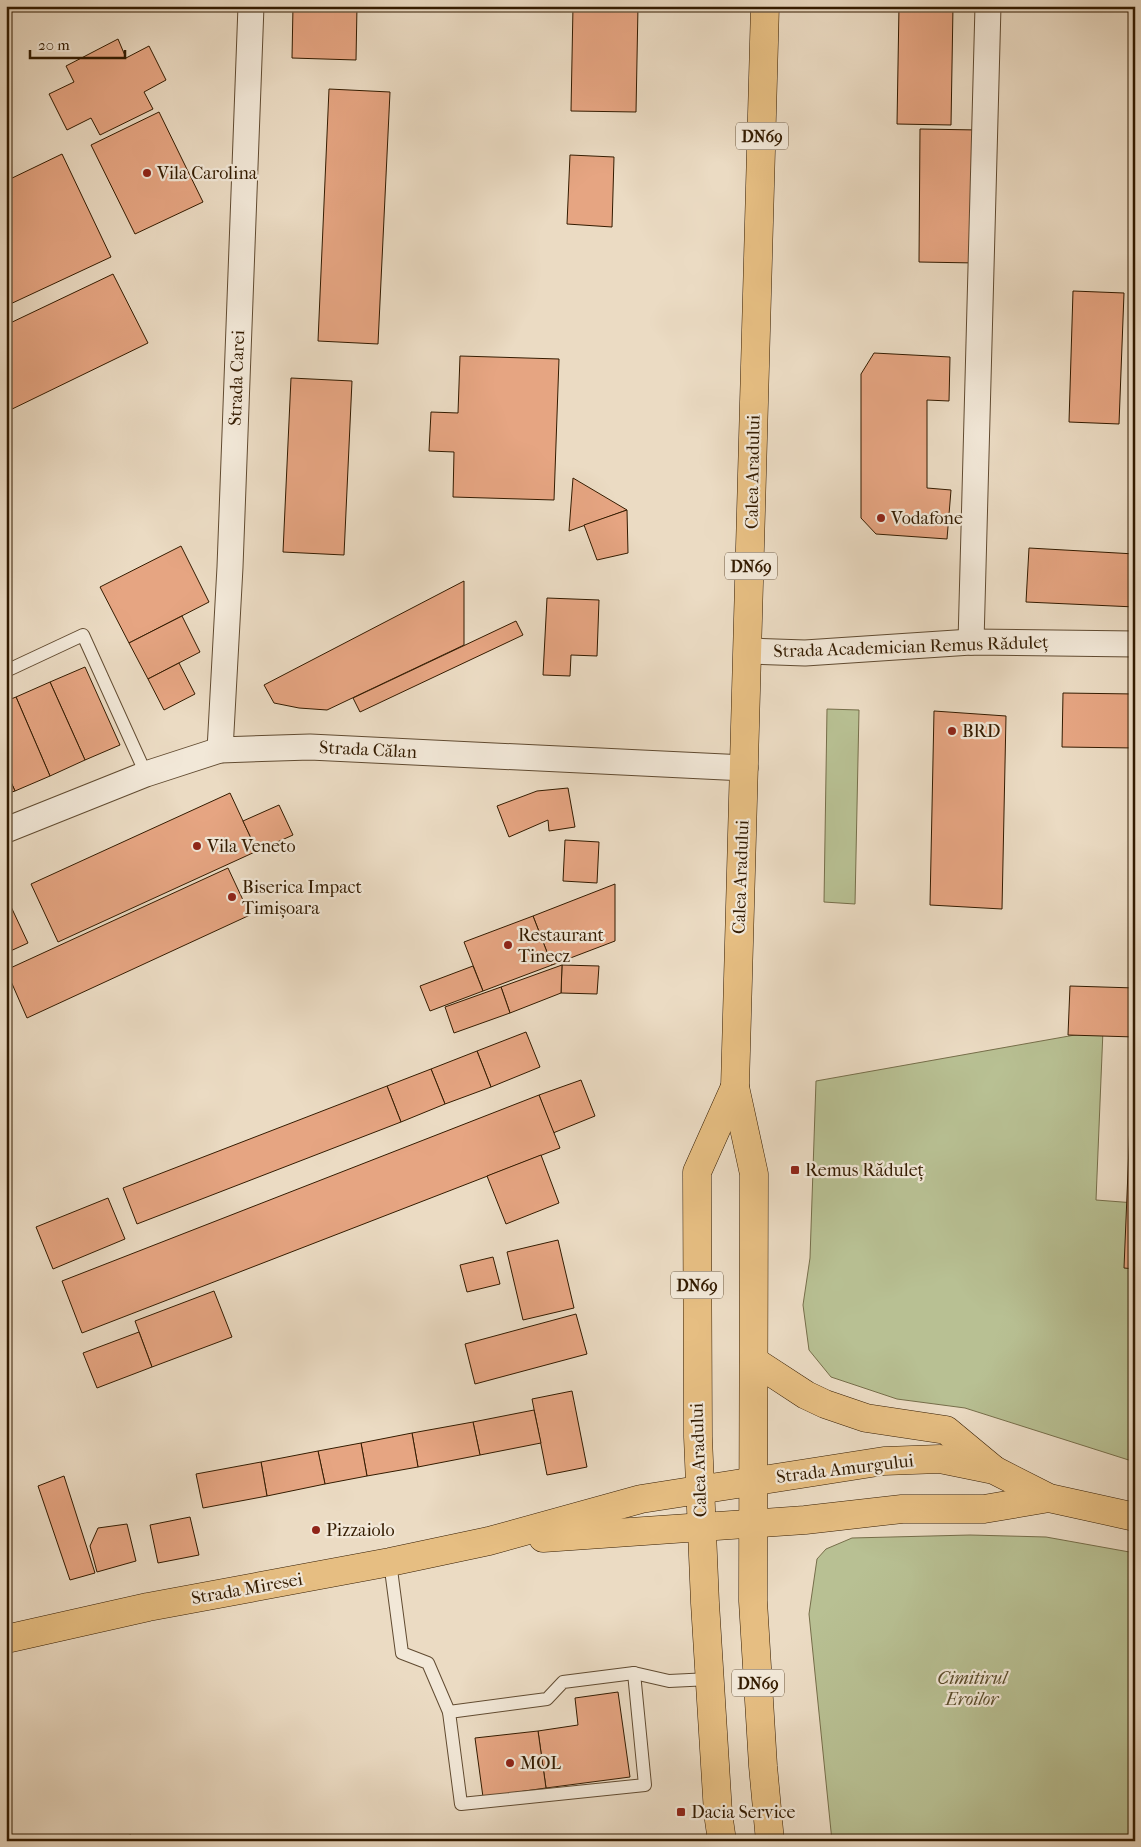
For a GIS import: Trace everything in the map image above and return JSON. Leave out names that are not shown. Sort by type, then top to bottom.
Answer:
[{"type":"main road","name":"Calea Aradului","points":[[765,6],[735,1087],[754,1174],[753,1601],[763,1766],[770,1841]]},
{"type":"main road","name":"Calea Aradului","points":[[722,1841],[718,1813],[701,1528],[698,1438],[698,1172],[735,1087]]},
{"type":"main road","points":[[754,1361],[806,1395],[824,1404],[866,1418],[946,1430],[994,1470]]},
{"type":"main road","name":"Strada Amurgului","points":[[754,1481],[884,1461],[940,1459],[994,1470],[1049,1498],[1135,1517]]},
{"type":"main road","name":"Strada Miresei","points":[[6,1638],[148,1607],[390,1562],[489,1541],[641,1499],[754,1481]]},
{"type":"main road","name":"Strada Amurgului","points":[[753,1524],[902,1509],[984,1509],[1049,1498]]},
{"type":"main road","name":"Strada Miresei","points":[[489,1541],[753,1524]]},
{"type":"street","name":"Strada Carei","points":[[220,750],[230,557],[251,6]]},
{"type":"street","points":[[971,642],[988,6]]},
{"type":"street","name":"Strada Academician Remus Răduleț","points":[[748,651],[805,653],[971,642],[1135,644]]},
{"type":"street","name":"Strada Călan","points":[[6,830],[146,774],[220,750],[310,747],[744,768]]},
{"type":"lane","points":[[6,671],[83,635],[146,774]]},
{"type":"lane","points":[[390,1562],[402,1653],[428,1663],[449,1712],[461,1804],[645,1785],[634,1673]]},
{"type":"lane","points":[[449,1712],[547,1699],[563,1682],[634,1673],[669,1682],[710,1679]]},
{"type":"green space","points":[[827,709],[859,710],[855,904],[824,902]]},
{"type":"green space","points":[[1103,1030],[1096,1200],[1135,1203],[1135,1462],[965,1408],[897,1399],[831,1377],[809,1350],[803,1305],[810,1258],[816,1081]]},
{"type":"green space","name":"Cimitirul Eroilor","points":[[970,1535],[1046,1537],[1135,1553],[1135,1841],[832,1841],[809,1614],[817,1559],[826,1549],[852,1538]]},
{"type":"building","points":[[293,6],[357,6],[356,60],[292,58]]},
{"type":"building","points":[[573,6],[638,6],[636,112],[571,111]]},
{"type":"building","points":[[899,6],[953,6],[951,125],[897,124]]},
{"type":"building","points":[[118,39],[126,58],[149,46],[166,80],[144,92],[153,109],[100,135],[91,118],[67,130],[49,94],[74,82],[66,66]]},
{"type":"building","points":[[329,89],[390,92],[378,344],[318,341]]},
{"type":"building","name":"Vila Carolina","points":[[159,112],[203,202],[135,234],[91,145]]},
{"type":"building","points":[[920,129],[978,130],[976,263],[919,262]]},
{"type":"building","points":[[62,154],[111,257],[6,306],[6,181]]},
{"type":"building","points":[[570,155],[614,157],[612,227],[567,224]]},
{"type":"building","points":[[113,274],[148,343],[6,412],[6,325]]},
{"type":"building","points":[[1073,291],[1124,293],[1119,424],[1069,422]]},
{"type":"building","points":[[874,353],[950,357],[949,401],[927,400],[927,488],[951,490],[947,539],[876,534],[861,518],[861,374]]},
{"type":"building","points":[[460,356],[559,359],[554,500],[453,497],[454,452],[429,451],[431,412],[458,413]]},
{"type":"building","points":[[291,378],[352,381],[344,555],[283,552]]},
{"type":"building","points":[[573,478],[627,510],[569,531]]},
{"type":"building","points":[[627,510],[628,553],[597,560],[584,525]]},
{"type":"building","points":[[181,546],[209,602],[129,643],[100,587]]},
{"type":"building","points":[[1029,548],[1135,554],[1135,607],[1026,602]]},
{"type":"building","points":[[464,581],[464,645],[327,710],[299,708],[274,703],[264,685]]},
{"type":"building","points":[[547,598],[599,600],[597,656],[571,655],[570,676],[543,675]]},
{"type":"building","points":[[182,616],[200,652],[148,679],[129,643]]},
{"type":"building","points":[[516,621],[523,635],[360,712],[353,698]]},
{"type":"building","points":[[179,663],[195,694],[164,710],[148,679]]},
{"type":"building","points":[[85,667],[120,745],[85,760],[50,682]]},
{"type":"building","points":[[50,682],[85,760],[50,776],[16,697]]},
{"type":"building","points":[[1063,693],[1135,694],[1135,748],[1062,747]]},
{"type":"building","points":[[16,697],[50,776],[15,791],[6,771],[6,701]]},
{"type":"building","points":[[934,711],[1006,716],[1002,909],[930,905]]},
{"type":"building","points":[[6,771],[15,791],[6,794]]},
{"type":"building","points":[[568,788],[575,827],[549,831],[548,820],[509,837],[497,806],[537,791]]},
{"type":"building","points":[[230,793],[257,851],[58,942],[31,884]]},
{"type":"building","points":[[279,805],[293,835],[257,851],[243,821]]},
{"type":"building","points":[[565,840],[599,842],[597,883],[563,881]]},
{"type":"building","points":[[228,868],[250,915],[27,1018],[6,970]]},
{"type":"building","points":[[615,884],[615,941],[552,965],[533,916]]},
{"type":"building","points":[[6,896],[28,943],[6,953]]},
{"type":"building","points":[[533,916],[552,965],[483,991],[464,942]]},
{"type":"building","points":[[562,965],[599,966],[597,994],[561,993]]},
{"type":"building","points":[[562,965],[561,993],[510,1013],[501,987]]},
{"type":"building","points":[[473,966],[483,991],[430,1011],[420,986]]},
{"type":"building","points":[[1070,986],[1135,988],[1135,1037],[1068,1035]]},
{"type":"building","points":[[501,987],[510,1013],[454,1033],[445,1007]]},
{"type":"building","points":[[526,1032],[540,1067],[491,1087],[477,1051]]},
{"type":"building","points":[[477,1051],[491,1087],[445,1104],[431,1069]]},
{"type":"building","points":[[431,1069],[445,1104],[401,1122],[387,1086]]},
{"type":"building","points":[[581,1080],[595,1116],[553,1133],[539,1095]]},
{"type":"building","points":[[387,1086],[401,1122],[137,1224],[123,1188]]},
{"type":"building","points":[[539,1095],[560,1148],[82,1333],[62,1281]]},
{"type":"building","points":[[1131,1098],[1135,1099],[1135,1269],[1124,1268]]},
{"type":"building","points":[[541,1155],[559,1203],[506,1224],[487,1176]]},
{"type":"building","points":[[108,1198],[125,1239],[53,1269],[36,1227]]},
{"type":"building","points":[[558,1240],[574,1308],[523,1320],[507,1252]]},
{"type":"building","points":[[493,1257],[500,1284],[467,1292],[460,1265]]},
{"type":"building","points":[[214,1291],[232,1337],[152,1367],[135,1321]]},
{"type":"building","points":[[576,1314],[587,1354],[475,1384],[465,1344]]},
{"type":"building","points":[[139,1332],[152,1367],[97,1388],[83,1353]]},
{"type":"building","points":[[572,1391],[587,1467],[547,1475],[532,1399]]},
{"type":"building","points":[[534,1410],[541,1443],[480,1455],[473,1422]]},
{"type":"building","points":[[473,1422],[480,1455],[418,1467],[412,1433]]},
{"type":"building","points":[[412,1433],[418,1467],[367,1476],[361,1443]]},
{"type":"building","points":[[361,1443],[367,1476],[325,1484],[318,1451]]},
{"type":"building","points":[[318,1451],[325,1484],[267,1496],[261,1462]]},
{"type":"building","points":[[261,1462],[267,1496],[203,1508],[196,1474]]},
{"type":"building","points":[[64,1476],[95,1573],[70,1580],[38,1486]]},
{"type":"building","points":[[190,1517],[199,1555],[158,1563],[150,1525]]},
{"type":"building","points":[[127,1524],[136,1561],[97,1572],[90,1546],[98,1528]]},
{"type":"building","points":[[618,1692],[630,1777],[546,1788],[538,1731],[578,1725],[575,1698]]},
{"type":"building","name":"MOL","points":[[538,1731],[546,1788],[483,1797],[475,1738]]},
{"type":"building","points":[[131,1835],[132,1841],[98,1841]]},
{"type":"place","name":"Vila Carolina","points":[[147,173]]},
{"type":"place","name":"Vodafone","points":[[881,518]]},
{"type":"place","name":"BRD","points":[[952,731]]},
{"type":"place","name":"Vila Veneto","points":[[197,846]]},
{"type":"place","name":"Biserica Impact Timișoara","points":[[232,897]]},
{"type":"place","name":"Restaurant Tinecz","points":[[508,945]]},
{"type":"place","name":"Remus Răduleț","points":[[795,1170]]},
{"type":"place","name":"Pizzaiolo","points":[[316,1530]]},
{"type":"place","name":"MOL","points":[[510,1763]]},
{"type":"place","name":"Dacia Service","points":[[681,1812]]}]
